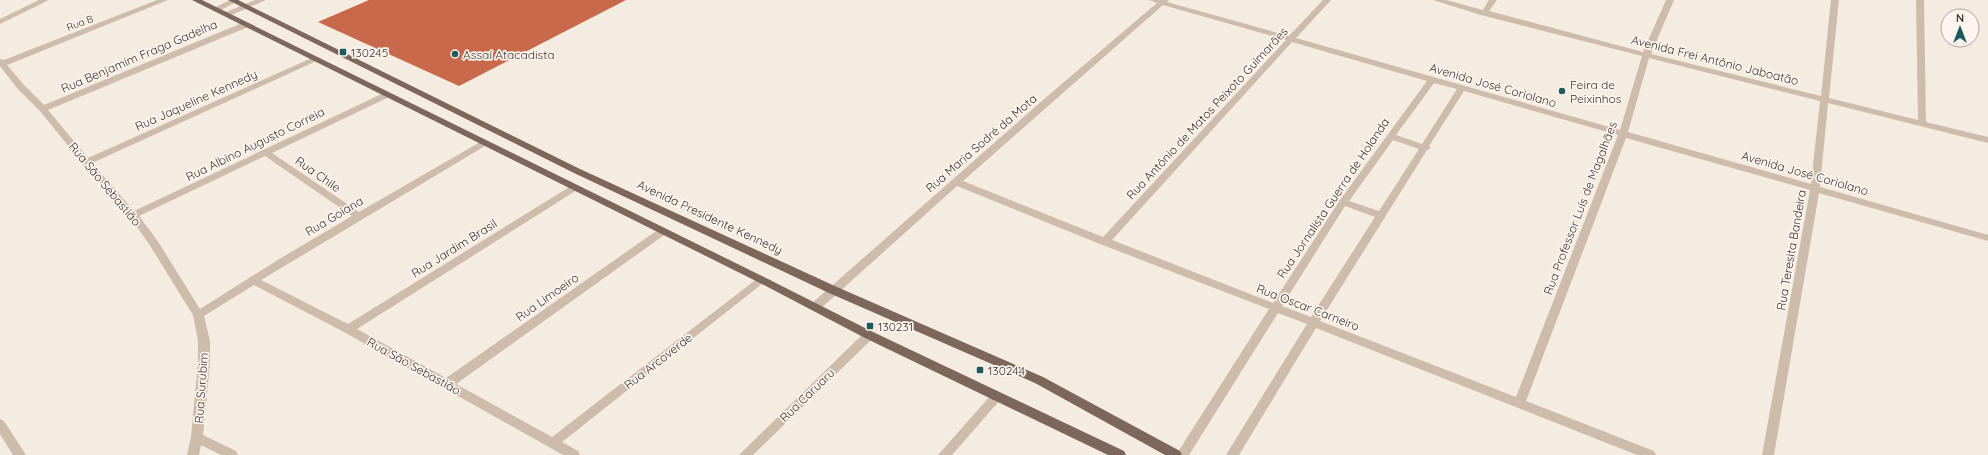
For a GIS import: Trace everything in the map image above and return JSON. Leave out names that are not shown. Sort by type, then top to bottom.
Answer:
[{"type":"main road","points":[[196,0],[216,8],[245,25],[317,59],[386,95],[762,280],[869,335],[1120,455]]},
{"type":"main road","name":"Avenida Presidente Kennedy","points":[[234,0],[577,171],[833,290],[1039,380],[1176,455]]},
{"type":"street","points":[[0,22],[45,0]]},
{"type":"street","name":"Rua B","points":[[1,62],[164,0]]},
{"type":"street","points":[[216,8],[234,0]]},
{"type":"street","points":[[226,14],[262,0]]},
{"type":"street","name":"Avenida José Coriolano","points":[[1153,0],[1164,1],[1432,80],[1988,238]]},
{"type":"street","name":"Rua Antônio de Matos Peixoto Guimarães","points":[[1104,242],[1327,0]]},
{"type":"street","name":"Avenida Frei Antônio Jaboatão","points":[[1437,0],[1646,55],[1988,140]]},
{"type":"street","points":[[1484,13],[1493,0]]},
{"type":"street","name":"Rua Professor Luís de Magalhães","points":[[1520,402],[1623,134],[1646,55],[1670,0]]},
{"type":"street","name":"Rua Teresita Bandeira","points":[[1768,455],[1815,189],[1835,0]]},
{"type":"street","points":[[1920,0],[1922,124]]},
{"type":"street","name":"Rua Maria Sodré da Mota","points":[[814,307],[1164,1]]},
{"type":"street","name":"Rua Benjamim Fraga Gadelha","points":[[43,109],[245,25]]},
{"type":"street","name":"Rua Jaqueline Kennedy","points":[[86,162],[317,59]]},
{"type":"street","name":"Rua São Sebastião","points":[[1,62],[20,86],[43,109],[86,162],[133,215],[153,242],[198,315]]},
{"type":"street","name":"Rua Jornalista Guerra de Holanda","points":[[1182,455],[1274,308],[1343,202],[1432,80]]},
{"type":"street","points":[[1232,455],[1313,323],[1426,148],[1462,88]]},
{"type":"street","name":"Rua Albino Augusto Correia","points":[[133,215],[386,95]]},
{"type":"street","points":[[1390,136],[1426,148]]},
{"type":"street","name":"Rua Goiana","points":[[198,315],[358,216],[485,143]]},
{"type":"street","name":"Rua Chile","points":[[265,152],[358,216]]},
{"type":"street","name":"Rua Oscar Carneiro","points":[[956,182],[1104,242],[1520,402],[1650,455]]},
{"type":"street","name":"Rua Jardim Brasil","points":[[348,329],[574,188]]},
{"type":"street","points":[[1343,202],[1382,216]]},
{"type":"street","name":"Rua Limoeiro","points":[[447,384],[663,231]]},
{"type":"street","name":"Rua São Sebastião","points":[[253,280],[348,329],[554,442],[574,455]]},
{"type":"street","name":"Rua Arcoverde","points":[[554,442],[762,280]]},
{"type":"street","name":"Rua Surubim","points":[[193,455],[197,437],[204,363],[204,341],[198,315]]},
{"type":"street","name":"Rua Caruaru","points":[[745,455],[869,335]]},
{"type":"street","points":[[944,455],[996,397]]},
{"type":"street","points":[[0,424],[20,455]]},
{"type":"street","name":"Rua Surubim","points":[[197,437],[232,455]]},
{"type":"building","name":"Assaí Atacadista","points":[[369,0],[626,0],[459,86],[318,22]]},
{"type":"place","name":"130245","points":[[343,52]]},
{"type":"place","name":"Assaí Atacadista","points":[[455,54]]},
{"type":"place","name":"Feira de Peixinhos","points":[[1562,91]]},
{"type":"place","name":"130231","points":[[870,326]]},
{"type":"place","name":"130244","points":[[980,370]]}]
